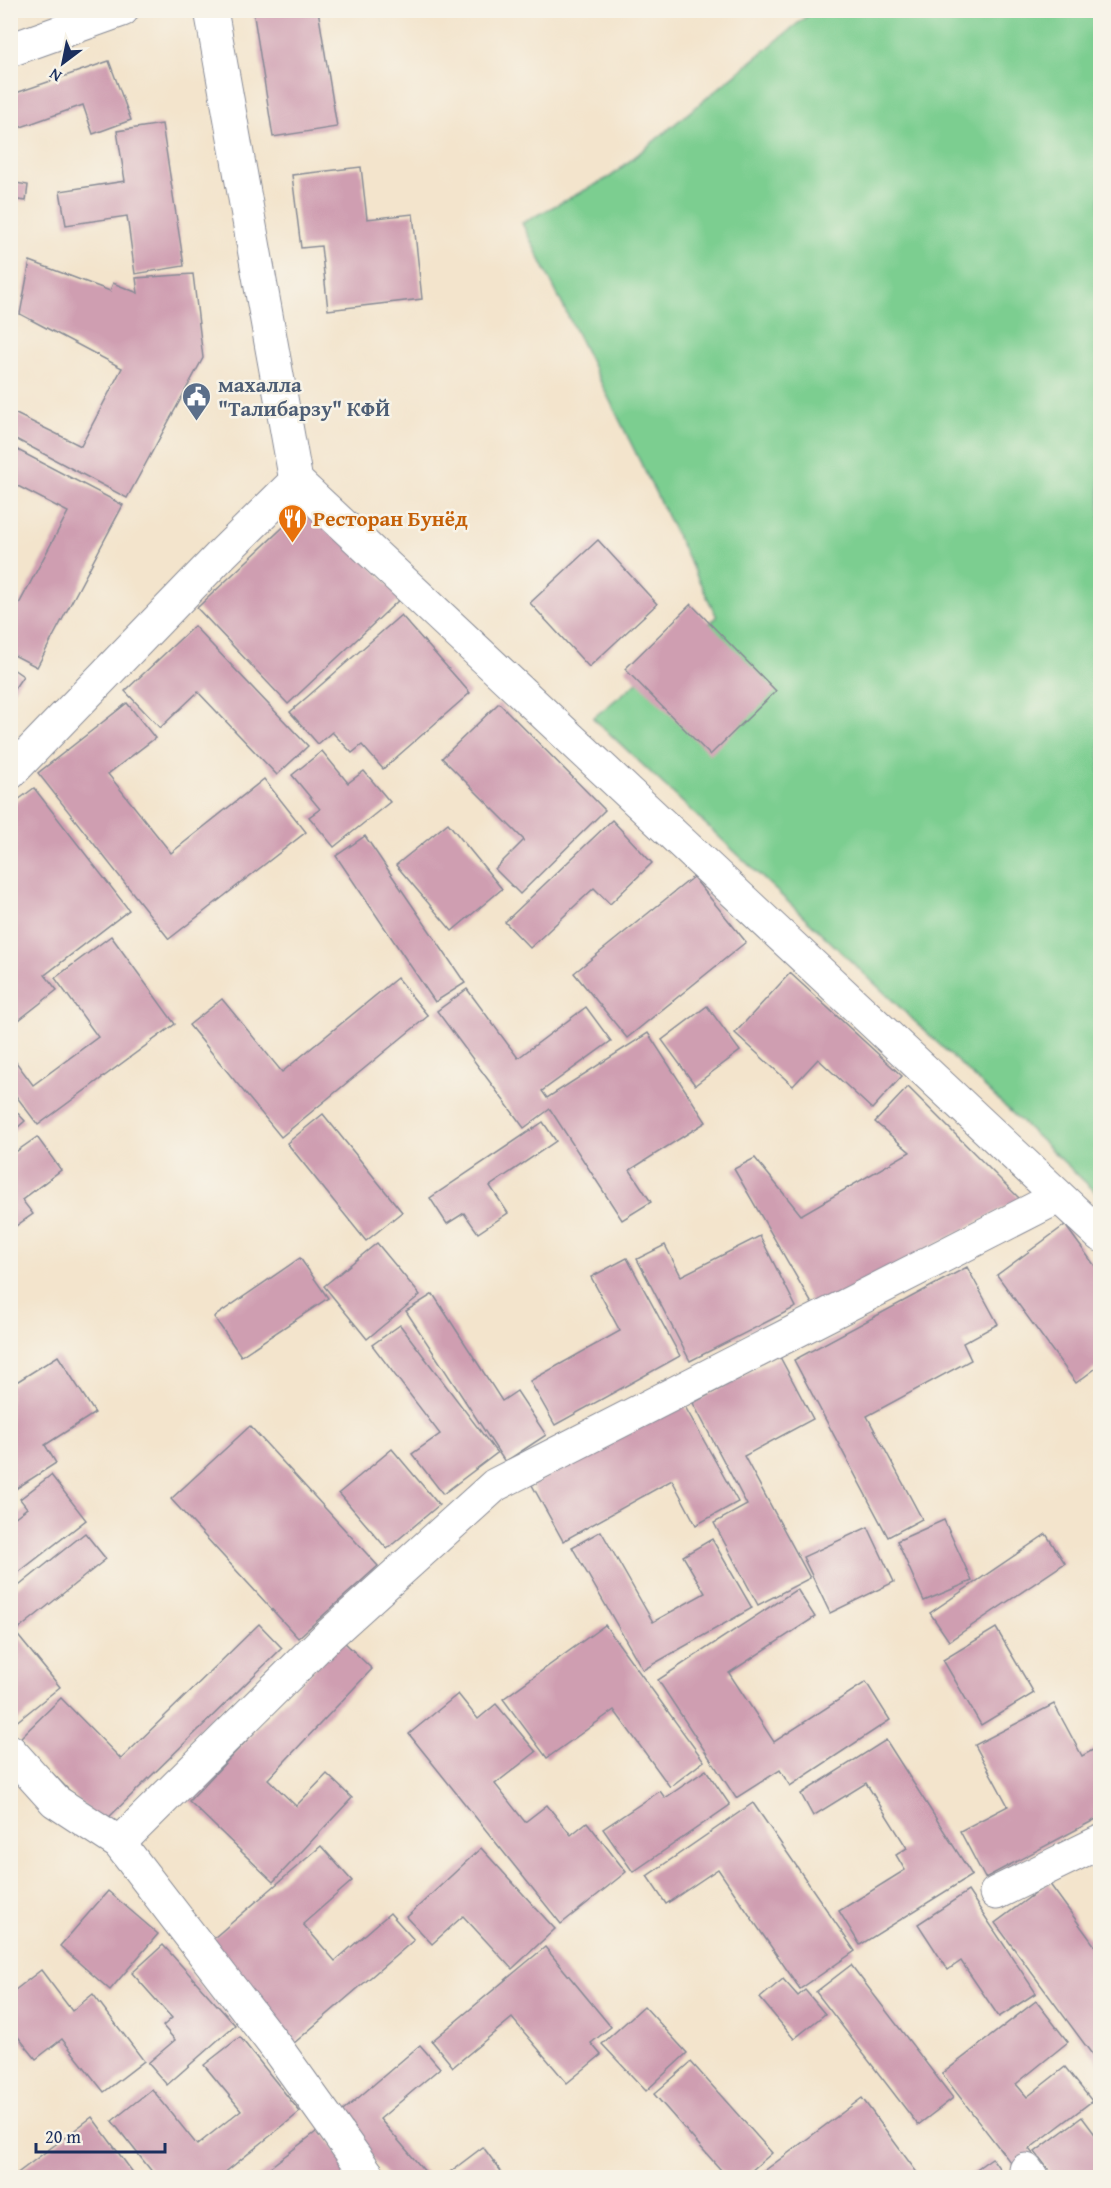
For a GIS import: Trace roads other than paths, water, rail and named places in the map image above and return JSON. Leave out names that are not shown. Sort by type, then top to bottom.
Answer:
[{"type":"street","points":[[10,50],[122,10]]},
{"type":"street","points":[[211,10],[296,481],[1101,1235]]},
{"type":"street","points":[[10,772],[296,481]]},
{"type":"street","points":[[119,1844],[328,1635],[495,1485],[1058,1197]]},
{"type":"street","points":[[10,1751],[55,1801],[119,1844],[276,2047],[370,2178]]},
{"type":"street","points":[[996,1893],[1101,1842]]},
{"type":"place","name":"махалла \"Талибарзу\" КФЙ","points":[[197,422]]},
{"type":"place","name":"Ресторан Бунёд","points":[[292,544]]}]
